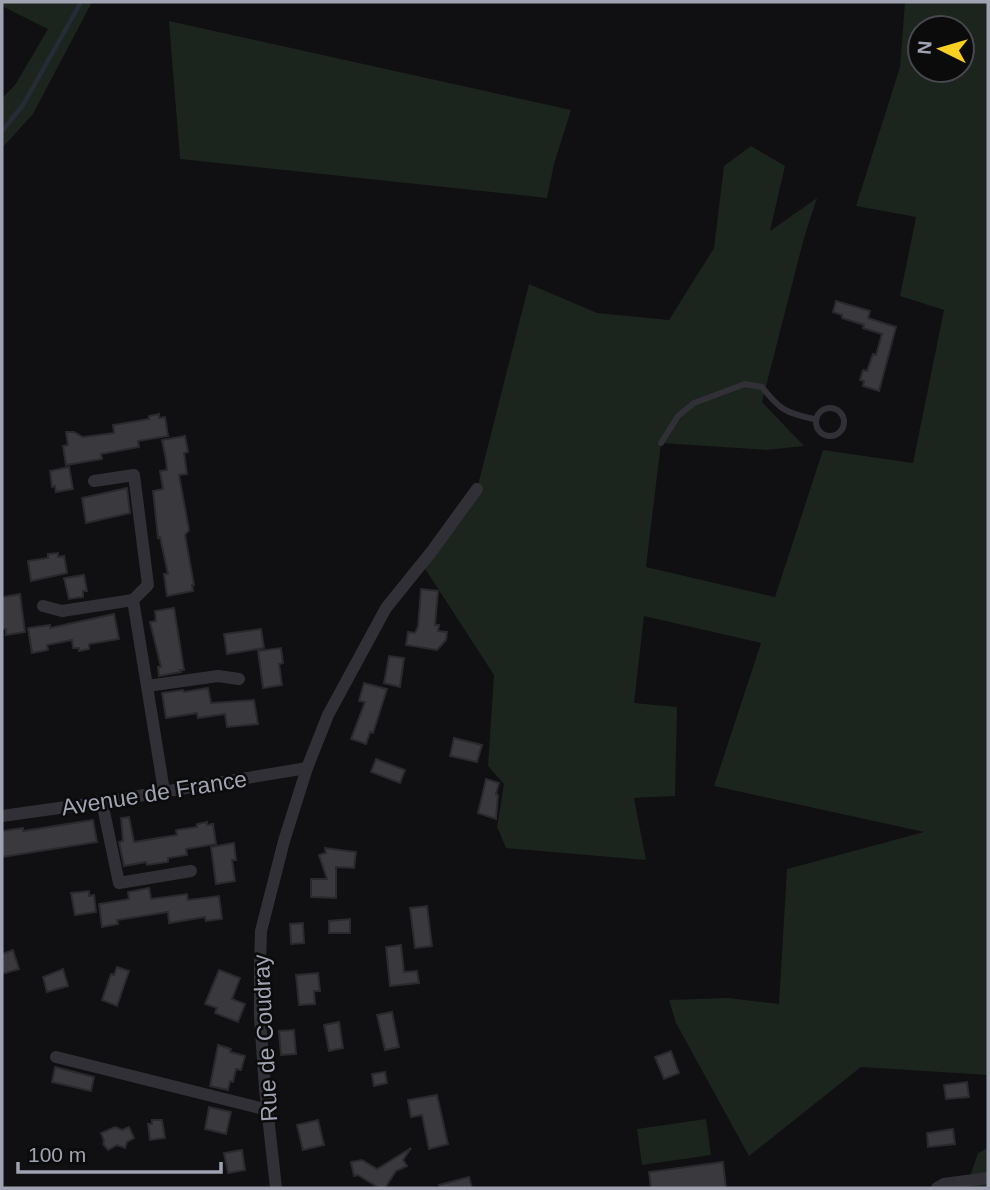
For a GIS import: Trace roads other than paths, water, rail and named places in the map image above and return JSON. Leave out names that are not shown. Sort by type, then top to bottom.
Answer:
[{"type":"street","points":[[43,606],[62,611],[133,600],[148,585],[134,475],[94,481]]},
{"type":"street","name":"Rue de Coudray","points":[[276,1188],[260,1017],[261,931],[284,841],[307,768],[328,715],[386,607],[432,551],[477,489]]},
{"type":"street","points":[[133,600],[164,791]]},
{"type":"street","points":[[147,686],[218,676],[239,680]]},
{"type":"street","name":"Avenue de France","points":[[2,816],[307,768]]},
{"type":"street","points":[[102,802],[119,883],[191,871]]},
{"type":"street","points":[[57,1057],[268,1110]]},
{"type":"street","points":[[940,1186],[988,1178]]},
{"type":"lane","points":[[661,443],[677,416],[694,403],[745,384],[762,387],[776,405],[793,414],[814,419]]},
{"type":"lane","points":[[834,408],[841,414],[844,422],[838,434],[829,436],[817,430],[814,419],[825,409],[834,408]]},
{"type":"waterway","points":[[2,131],[23,105],[81,2]]}]
